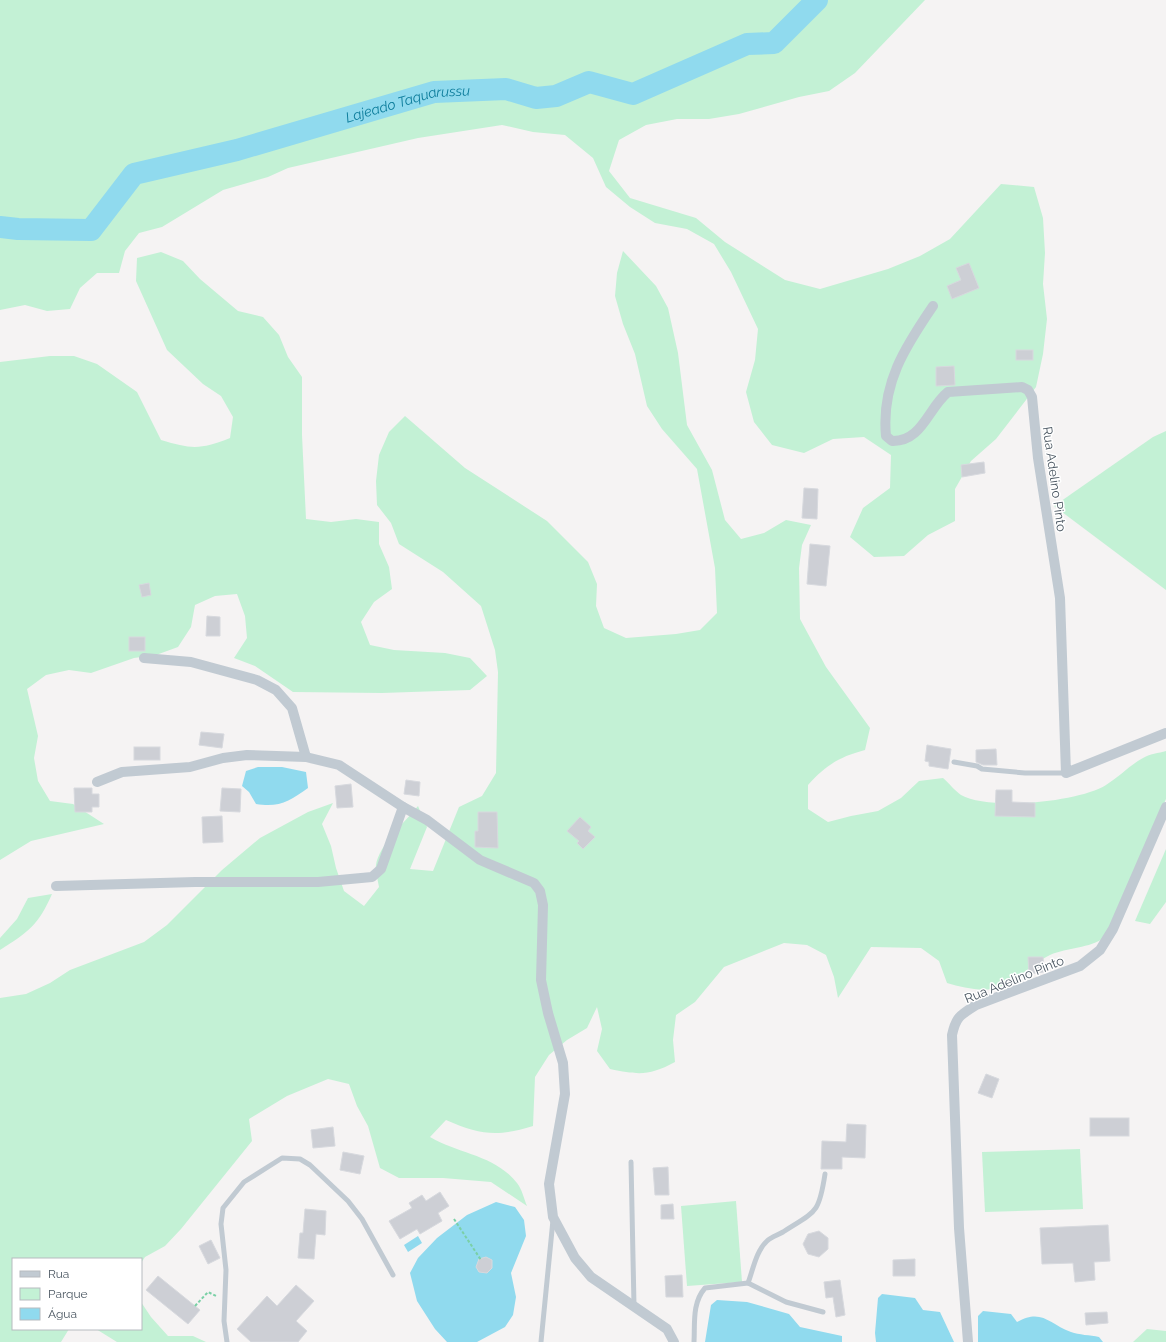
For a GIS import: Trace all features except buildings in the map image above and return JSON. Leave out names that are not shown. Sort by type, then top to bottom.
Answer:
[{"type":"street","name":"Rua Adelino Pinto","points":[[933,306],[899,359],[891,384],[886,413],[886,436],[892,441],[900,441],[910,437],[928,418],[941,397],[948,392],[1022,387],[1028,390],[1032,397],[1038,458],[1060,598],[1066,773]]},
{"type":"street","points":[[144,658],[191,662],[257,680],[276,690],[292,708],[306,757]]},
{"type":"street","points":[[1066,773],[1166,733]]},
{"type":"street","points":[[97,782],[122,772],[190,767],[223,758],[247,755],[306,757],[339,765],[403,807],[427,820],[480,860],[534,883],[540,891],[543,905],[541,980],[548,1013],[563,1063],[564,1094],[548,1184],[553,1217],[575,1258],[591,1278],[667,1329],[674,1342]]},
{"type":"street","points":[[56,886],[196,882],[318,882],[372,877],[381,869],[403,807]]},
{"type":"street","name":"Rua Adelino Pinto","points":[[968,1342],[959,1228],[952,1035],[955,1022],[960,1014],[976,1006],[1080,966],[1100,950],[1113,929],[1166,807]]},
{"type":"lane","points":[[954,762],[977,766],[982,769],[1011,772],[1066,773]]},
{"type":"lane","points":[[228,1342],[224,1321],[226,1270],[221,1224],[223,1208],[244,1182],[282,1158],[300,1159],[310,1165],[348,1201],[362,1219],[393,1275]]},
{"type":"lane","points":[[630,1162],[634,1306]]},
{"type":"lane","points":[[748,1283],[760,1250],[767,1241],[809,1216],[817,1208],[822,1199],[825,1174]]},
{"type":"lane","points":[[541,1342],[553,1217]]},
{"type":"lane","points":[[694,1342],[695,1304],[699,1295],[705,1288],[748,1283],[786,1302],[823,1312]]},
{"type":"path","points":[[454,1219],[481,1260]]},
{"type":"path","points":[[195,1306],[208,1292],[224,1301]]},
{"type":"green space","points":[[0,0],[925,0],[855,73],[829,91],[799,97],[739,114],[709,119],[677,119],[646,125],[619,140],[609,171],[630,198],[696,218],[725,242],[785,280],[820,289],[888,269],[920,256],[950,239],[1001,184],[1034,187],[1043,218],[1045,253],[1043,284],[1047,319],[1043,354],[1036,387],[996,439],[971,461],[955,489],[955,521],[928,535],[904,556],[874,557],[850,537],[863,508],[890,488],[891,455],[864,437],[833,439],[804,453],[772,445],[754,422],[746,392],[755,360],[758,329],[731,272],[714,244],[687,229],[655,223],[630,207],[606,187],[593,158],[565,135],[533,132],[502,125],[418,138],[288,168],[268,177],[223,190],[162,227],[139,233],[125,251],[119,273],[97,273],[80,288],[70,309],[47,311],[25,305],[0,310]]},
{"type":"green space","points":[[623,251],[656,286],[668,308],[678,353],[687,425],[712,470],[725,520],[741,539],[764,533],[786,520],[811,525],[802,545],[799,568],[800,619],[826,667],[870,728],[865,750],[840,759],[827,767],[808,785],[808,809],[828,822],[878,811],[901,798],[919,781],[943,778],[961,795],[974,800],[992,803],[1012,803],[1056,800],[1093,791],[1106,785],[1145,757],[1166,751],[1166,799],[1105,937],[1092,944],[1064,950],[1050,955],[1015,979],[1000,987],[992,989],[969,988],[947,983],[939,961],[921,948],[871,947],[838,998],[834,977],[826,955],[807,945],[784,943],[724,967],[695,1002],[676,1015],[673,1040],[675,1062],[658,1070],[644,1073],[610,1069],[597,1051],[602,1029],[597,1007],[587,1028],[567,1040],[549,1055],[535,1077],[533,1126],[509,1132],[489,1133],[469,1129],[446,1120],[430,1137],[441,1143],[498,1166],[519,1185],[527,1206],[491,1182],[443,1178],[399,1178],[380,1168],[368,1126],[357,1106],[349,1084],[328,1079],[287,1096],[249,1119],[252,1141],[181,1229],[165,1246],[145,1257],[142,1262],[142,1258],[12,1258],[12,1330],[68,1330],[61,1342],[0,1342],[0,998],[26,994],[50,983],[70,970],[144,942],[167,925],[222,870],[260,838],[308,812],[333,803],[322,824],[331,846],[336,868],[344,891],[364,906],[379,887],[376,873],[378,857],[393,834],[418,806],[427,827],[410,869],[433,871],[459,807],[482,796],[496,773],[498,672],[495,650],[481,606],[443,572],[399,544],[391,523],[377,505],[376,481],[379,455],[389,432],[405,416],[465,468],[547,521],[588,562],[597,584],[596,606],[604,628],[626,638],[676,634],[700,630],[717,613],[715,568],[697,469],[662,429],[647,406],[635,354],[623,324],[615,296],[617,273]]},
{"type":"green space","points":[[161,252],[183,261],[200,279],[238,311],[263,317],[279,335],[288,357],[302,377],[302,435],[306,519],[331,522],[356,519],[379,522],[379,544],[389,567],[392,589],[374,602],[361,622],[370,645],[394,650],[445,653],[470,658],[487,676],[470,690],[382,693],[293,692],[255,666],[234,658],[247,638],[245,616],[237,594],[215,596],[195,605],[191,627],[178,647],[156,655],[134,658],[91,673],[69,670],[46,675],[27,689],[38,736],[34,758],[38,781],[50,801],[73,804],[104,824],[31,841],[0,860],[0,362],[50,356],[74,356],[97,364],[137,392],[161,440],[196,447],[211,445],[230,438],[233,417],[221,396],[203,384],[167,350],[136,281],[137,258]]},
{"type":"green space","points":[[1166,431],[1166,590],[1054,506],[1153,437]]},
{"type":"green space","points":[[1166,849],[1166,902],[1150,924],[1135,921]]},
{"type":"green space","points":[[52,894],[37,921],[25,933],[0,950],[0,938],[17,919],[28,898]]},
{"type":"green space","points":[[1080,1149],[1083,1209],[985,1212],[982,1152]]},
{"type":"green space","points":[[736,1201],[742,1282],[687,1286],[681,1206]]},
{"type":"green space","points":[[142,1304],[151,1317],[168,1336],[193,1336],[206,1342],[117,1342],[98,1330],[142,1330]]},
{"type":"green space","points":[[1147,1329],[1166,1331],[1166,1342],[1133,1342]]},
{"type":"water","points":[[258,767],[282,767],[306,772],[308,788],[296,797],[278,804],[256,804],[249,792],[242,786],[246,771]]},
{"type":"water","points":[[496,1202],[515,1207],[524,1220],[526,1236],[511,1273],[516,1297],[513,1315],[505,1327],[477,1342],[447,1342],[435,1329],[417,1301],[410,1273],[418,1258],[437,1238],[467,1215]]},
{"type":"water","points":[[418,1236],[422,1243],[408,1252],[404,1245]]},
{"type":"water","points":[[882,1294],[915,1298],[923,1310],[940,1312],[954,1342],[876,1342],[875,1333],[878,1298]]},
{"type":"water","points":[[717,1300],[747,1302],[789,1314],[800,1327],[842,1336],[842,1342],[705,1342],[711,1305]]},
{"type":"water","points":[[983,1311],[1011,1314],[1017,1322],[1026,1318],[1039,1317],[1077,1334],[1099,1337],[1103,1342],[978,1342],[978,1316]]},
{"type":"waterway","name":"Lajeado Taquarussu","points":[[0,227],[18,229],[91,230],[134,174],[237,150],[434,92],[506,89],[536,98],[556,96],[589,82],[633,94],[747,44],[774,43],[817,0]]}]
